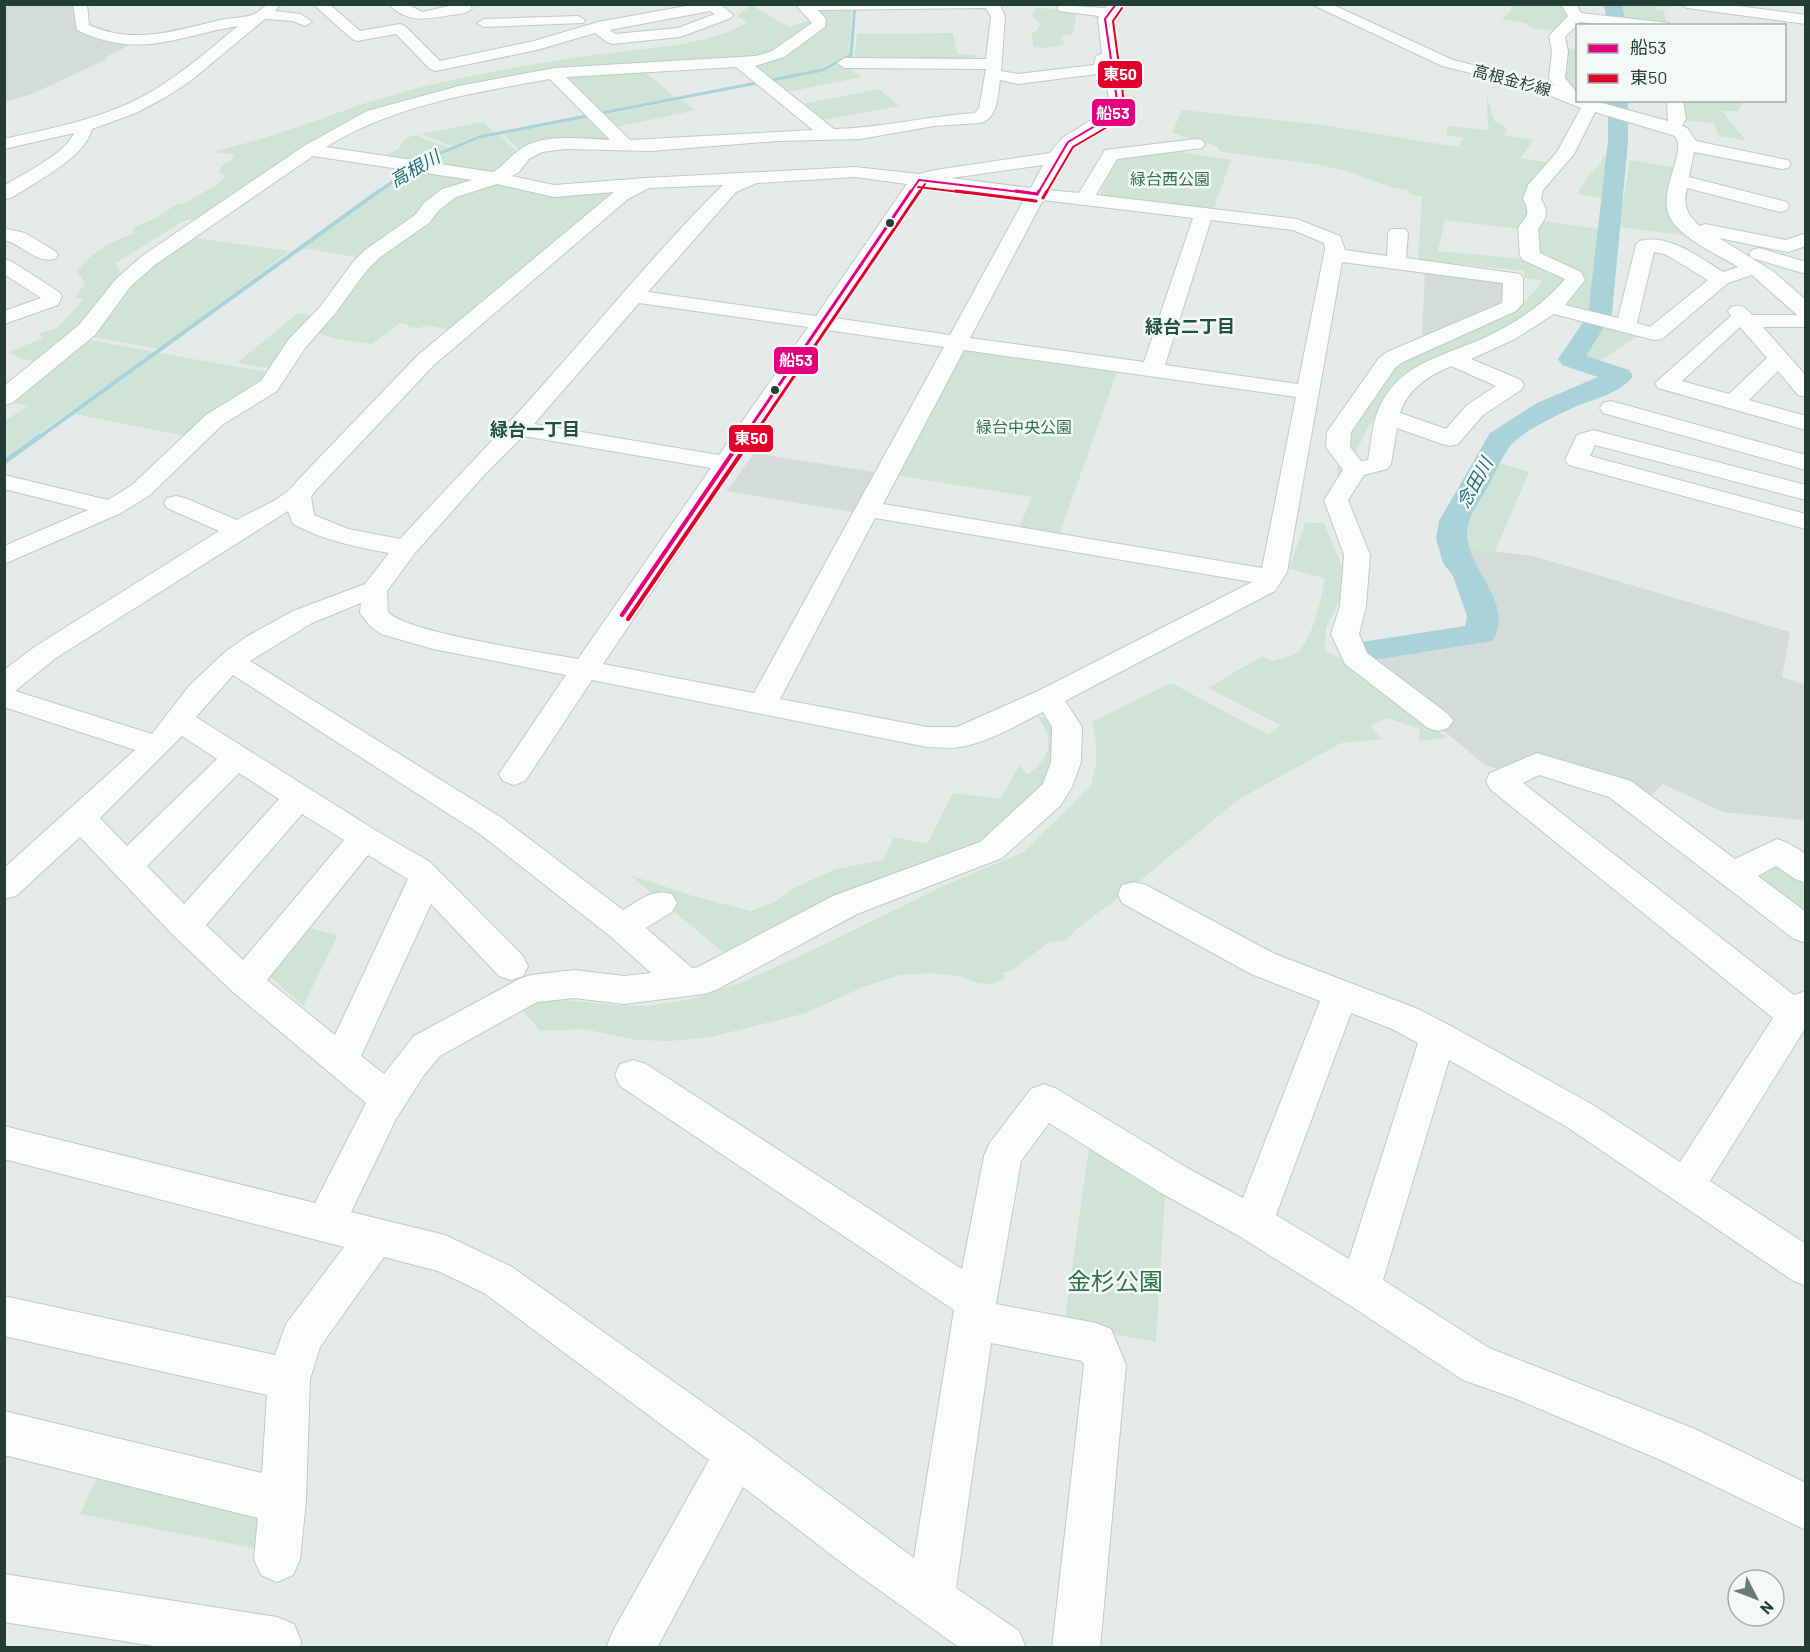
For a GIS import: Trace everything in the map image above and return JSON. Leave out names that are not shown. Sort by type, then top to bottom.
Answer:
[{"type":"street","points":[[80,4],[82,27],[122,42],[148,40],[265,12],[296,17],[305,22]]},
{"type":"street","points":[[320,4],[357,36],[400,29],[436,66],[537,45],[560,35],[594,28],[711,6],[726,15],[680,32],[612,39],[594,28],[581,19],[488,33]]},
{"type":"street","points":[[802,5],[984,4]]},
{"type":"street","points":[[4,556],[112,508],[141,490],[214,420],[269,386],[297,344],[327,311],[360,266],[372,254],[422,219],[431,207],[449,193],[496,178],[513,168],[523,155],[538,147],[565,144],[626,146],[860,134],[934,122],[980,118],[987,109],[993,69],[998,17],[992,4]]},
{"type":"street","name":"高根金杉線","points":[[1318,4],[1440,60],[1537,85],[1576,100]]},
{"type":"street","points":[[1687,4],[1786,23],[1806,20]]},
{"type":"street","points":[[4,398],[87,330],[123,283],[149,260],[310,150],[373,115],[459,92],[554,73],[768,59],[817,28],[819,19],[802,5]]},
{"type":"street","points":[[383,13],[400,7],[422,16],[460,6],[474,11],[488,33],[508,52]]},
{"type":"street","points":[[763,704],[1056,158],[1068,142],[1110,117],[1118,107],[1105,21],[1112,9],[1064,8]]},
{"type":"street","points":[[1576,95],[1557,78],[1560,51],[1557,36],[1572,10],[1670,16]]},
{"type":"street","points":[[4,144],[84,126],[130,109],[168,89],[265,12]]},
{"type":"street","points":[[339,21],[361,17]]},
{"type":"street","points":[[1786,23],[1788,29],[1806,32]]},
{"type":"street","points":[[420,50],[441,46]]},
{"type":"street","points":[[845,63],[993,69],[1018,79],[1102,69],[1102,59],[1112,59]]},
{"type":"street","points":[[740,62],[829,134]]},
{"type":"street","points":[[1428,65],[1448,68],[1462,67]]},
{"type":"street","points":[[554,73],[626,146]]},
{"type":"street","name":"高根金杉線","points":[[1581,102],[1667,126]]},
{"type":"street","points":[[1675,102],[1678,119],[1667,126],[1685,136],[1687,144],[1675,199],[1677,213],[1689,228],[1764,261],[1806,289]]},
{"type":"street","points":[[1438,721],[1355,658],[1345,634],[1353,606],[1357,555],[1336,500],[1355,470],[1379,464],[1389,417],[1396,397],[1416,377],[1432,365],[1491,343],[1550,307],[1576,278],[1530,256],[1528,228],[1538,216],[1538,209],[1532,199],[1534,189],[1565,154],[1586,104]]},
{"type":"street","points":[[4,194],[62,157],[81,139],[84,126]]},
{"type":"street","points":[[1091,128],[1123,133]]},
{"type":"street","points":[[1084,200],[1111,154],[1199,146],[1164,133],[1143,133]]},
{"type":"street","points":[[4,136],[28,138]]},
{"type":"street","points":[[1687,144],[1756,152],[1782,164]]},
{"type":"street","points":[[310,150],[496,178],[554,191],[646,183],[855,172],[1306,227],[1333,240],[1335,249],[1309,392],[1271,577],[1266,585],[986,728],[960,737],[945,738],[927,737],[452,644],[399,631],[381,621],[374,613],[374,590],[406,548],[478,467],[518,428],[726,191],[754,178]]},
{"type":"street","points":[[514,774],[919,180],[935,175],[1056,158]]},
{"type":"street","points":[[1678,180],[1780,206]]},
{"type":"street","points":[[4,685],[46,652],[267,512],[299,497],[306,486],[426,360],[621,195],[646,183]]},
{"type":"street","points":[[1675,199],[1696,205]]},
{"type":"street","points":[[1152,370],[1204,214]]},
{"type":"street","points":[[1689,228],[1764,261],[1806,268]]},
{"type":"street","points":[[1396,263],[1398,233]]},
{"type":"street","points":[[5,235],[18,237],[48,255]]},
{"type":"street","points":[[1550,307],[1654,334],[1721,279],[1764,261],[1788,246],[1806,239]]},
{"type":"street","points":[[1626,327],[1646,244],[1671,249],[1721,279]]},
{"type":"street","points":[[1764,261],[1806,253]]},
{"type":"street","points":[[1334,255],[1513,278],[1514,303],[1502,311],[1395,357],[1387,363],[1339,432],[1338,447],[1355,470]]},
{"type":"street","points":[[1764,261],[1806,312]]},
{"type":"street","points":[[4,265],[52,296],[51,301],[10,322]]},
{"type":"street","points":[[632,296],[1309,392]]},
{"type":"street","points":[[1730,302],[1749,321],[1806,390]]},
{"type":"street","points":[[1806,321],[1735,321],[1666,383],[1806,423]]},
{"type":"street","points":[[1389,417],[1450,439],[1475,410],[1513,385],[1450,358]]},
{"type":"street","points":[[1734,402],[1779,358]]},
{"type":"street","points":[[1611,408],[1806,463]]},
{"type":"street","points":[[518,428],[726,463]]},
{"type":"street","points":[[1806,493],[1593,437],[1585,440],[1576,460],[1806,522]]},
{"type":"street","points":[[6,484],[112,508]]},
{"type":"street","points":[[299,497],[302,519],[322,530],[406,548]]},
{"type":"street","points":[[176,503],[238,530]]},
{"type":"street","points":[[867,509],[1271,577]]},
{"type":"street","points":[[4,887],[157,746],[180,721],[199,693],[232,662],[264,637],[348,597],[374,590]]},
{"type":"street","points":[[232,662],[491,826],[622,927],[684,981]]},
{"type":"street","points":[[4,697],[157,746]]},
{"type":"street","points":[[325,1224],[388,1099],[427,1046],[531,989],[574,984],[624,990],[704,980],[845,905],[991,849],[1049,798],[1057,787],[1066,762],[1067,727],[1048,698]]},
{"type":"street","points":[[180,721],[364,838],[419,870],[511,966]]},
{"type":"street","points":[[126,866],[237,757]]},
{"type":"street","points":[[1685,1188],[1798,1020],[1501,781],[1538,763],[1620,789],[1806,930]]},
{"type":"street","points":[[185,926],[299,797]]},
{"type":"street","points":[[80,817],[185,926],[245,982],[388,1099]]},
{"type":"street","points":[[245,982],[364,838]]},
{"type":"street","points":[[1732,875],[1777,851],[1806,872]]},
{"type":"street","points":[[341,1060],[417,900],[424,877]]},
{"type":"street","points":[[1134,894],[1263,964],[1405,1018],[1580,1116],[1685,1188],[1802,1254]]},
{"type":"street","points":[[622,927],[660,903]]},
{"type":"street","points":[[1253,1223],[1341,993]]},
{"type":"street","points":[[1360,1288],[1438,1036]]},
{"type":"street","points":[[633,1075],[976,1311],[1096,1343],[1105,1365],[1076,1647]]},
{"type":"street","points":[[931,1600],[976,1311],[1003,1156],[1044,1100],[1175,1181],[1253,1223],[1360,1288],[1478,1365],[1518,1378],[1679,1445],[1806,1507]]},
{"type":"street","points":[[4,1142],[375,1238],[387,1238],[446,1254],[486,1272],[737,1454],[866,1553],[1002,1647]]},
{"type":"street","points":[[277,1559],[283,1501],[289,1379],[301,1338],[332,1293],[375,1238]]},
{"type":"street","points":[[4,1316],[289,1379]]},
{"type":"street","points":[[4,1433],[283,1501]]},
{"type":"street","points":[[630,1647],[737,1454]]},
{"type":"street","points":[[4,1598],[277,1641],[276,1647]]},
{"type":"shaded area","points":[[5,5],[74,5],[76,28],[112,42],[133,43],[105,58],[107,59],[32,94],[5,102]]},
{"type":"shaded area","points":[[1425,269],[1503,280],[1507,301],[1498,308],[1422,340]]},
{"type":"shaded area","points":[[754,453],[880,473],[857,513],[727,491]]},
{"type":"shaded area","points":[[1467,548],[1533,556],[1790,632],[1782,677],[1805,685],[1805,817],[1803,820],[1723,812],[1663,784],[1647,800],[1624,783],[1531,755],[1499,769],[1486,766],[1438,726],[1362,655],[1481,641],[1488,616],[1484,581]]},
{"type":"green space","points":[[1513,4],[1566,5],[1573,16],[1557,31],[1531,28],[1525,23],[1501,19],[1510,12]]},
{"type":"green space","points":[[751,5],[789,27],[814,19],[815,25],[766,57],[554,71],[369,115],[202,219],[185,220],[116,263],[123,277],[74,338],[40,363],[19,358],[9,352],[43,338],[38,334],[57,328],[83,300],[76,297],[85,283],[77,271],[95,253],[133,234],[134,227],[156,218],[177,204],[185,203],[218,184],[225,176],[218,172],[222,166],[233,159],[234,154],[211,152],[430,85],[536,64],[676,45],[713,37],[747,23],[737,16]]},
{"type":"green space","points":[[1616,5],[1672,5],[1670,7],[1657,6],[1656,10],[1666,11],[1664,13],[1667,24],[1621,21]]},
{"type":"green space","points":[[808,7],[852,7],[849,54],[822,69],[765,80],[745,63],[761,62],[820,29]]},
{"type":"green space","points":[[1037,8],[1077,11],[1073,34],[1060,37],[1064,41],[1063,45],[1046,48],[1034,47],[1031,35],[1040,24],[1032,15]]},
{"type":"green space","points":[[953,33],[957,54],[974,55],[976,62],[844,62],[855,55],[857,34]]},
{"type":"green space","points":[[1565,48],[1576,49],[1576,90],[1570,89],[1562,80]]},
{"type":"green space","points":[[841,64],[862,77],[782,93],[768,82],[827,70]]},
{"type":"green space","points":[[641,69],[675,97],[597,113],[562,74]]},
{"type":"green space","points":[[879,89],[899,106],[817,121],[797,105]]},
{"type":"green space","points":[[1487,96],[1494,121],[1503,125],[1507,131],[1502,135],[1533,140],[1521,158],[1552,163],[1522,229],[1445,220],[1438,251],[1525,259],[1567,277],[1550,302],[1391,396],[1367,429],[1348,469],[1335,523],[1338,458],[1344,434],[1395,365],[1518,310],[1543,281],[1524,278],[1525,271],[1418,260],[1422,197],[1409,194],[1408,190],[1393,188],[1346,171],[1320,165],[1224,152],[1218,150],[1217,146],[1172,133],[1182,110],[1323,125],[1458,147],[1463,138],[1446,135],[1448,126],[1488,130]]},
{"type":"green space","points":[[682,100],[696,110],[616,127],[603,115]]},
{"type":"green space","points":[[1679,102],[1741,102],[1742,104],[1738,111],[1722,111],[1745,140],[1719,136],[1714,123],[1682,120]]},
{"type":"green space","points":[[591,117],[615,139],[521,152],[503,134]]},
{"type":"green space","points":[[483,122],[495,133],[476,136],[452,146],[420,134]]},
{"type":"green space","points":[[416,135],[449,148],[414,164],[380,158],[398,149],[406,138]]},
{"type":"green space","points":[[500,135],[518,153],[491,176],[421,165],[481,138]]},
{"type":"green space","points":[[1607,143],[1625,145],[1613,200],[1577,194],[1590,174],[1601,164],[1602,157],[1614,153],[1614,147]]},
{"type":"green space","name":"緑台西公園","points":[[1168,150],[1231,160],[1213,211],[1098,199],[1115,157]]},
{"type":"green space","points":[[1630,160],[1674,167],[1668,191],[1668,205],[1674,218],[1690,236],[1619,227]]},
{"type":"green space","points":[[415,168],[485,180],[445,193],[362,258],[302,248]]},
{"type":"green space","points":[[494,181],[547,193],[620,187],[454,331],[426,325],[420,328],[408,327],[409,325],[400,323],[372,344],[337,339],[314,332],[364,268],[455,195]]},
{"type":"green space","points":[[1544,221],[1612,231],[1595,318],[1557,308],[1579,281],[1539,257],[1535,230]]},
{"type":"green space","points":[[188,237],[290,251],[159,349],[92,337],[135,278]]},
{"type":"green space","points":[[298,313],[316,316],[272,369],[237,363]]},
{"type":"green space","points":[[1600,326],[1637,336],[1594,365],[1576,359]]},
{"type":"green space","points":[[84,339],[155,352],[5,457],[5,421],[28,406],[5,401]]},
{"type":"green space","name":"緑台中央公園","points":[[959,350],[1117,372],[1058,538],[1018,530],[1032,497],[894,475]]},
{"type":"green space","points":[[159,353],[272,374],[191,437],[74,414]]},
{"type":"green space","points":[[1497,462],[1529,472],[1495,551],[1467,548],[1468,524]]},
{"type":"green space","points":[[1305,523],[1324,523],[1346,576],[1339,601],[1326,628],[1325,651],[1350,662],[1447,738],[1419,741],[1420,729],[1387,718],[1370,726],[1382,739],[1341,743],[1239,799],[1130,889],[1075,930],[1067,940],[1049,942],[1012,971],[1003,972],[1005,978],[993,984],[977,983],[960,976],[931,973],[900,975],[863,987],[806,1013],[711,1037],[671,1041],[636,1040],[584,1029],[540,1031],[517,1003],[547,998],[647,1006],[693,999],[742,982],[941,887],[1024,852],[1091,786],[1096,763],[1096,742],[1092,722],[1171,683],[1269,735],[1280,725],[1208,688],[1262,656],[1272,661],[1295,654],[1307,640],[1315,619],[1325,578],[1289,569]]},
{"type":"green space","points":[[1037,716],[1048,718],[1059,730],[1056,775],[984,842],[730,958],[630,875],[693,896],[751,911],[775,902],[796,887],[836,869],[883,860],[894,837],[927,844],[953,793],[1001,799],[1019,765],[1027,775],[1042,761],[1046,755],[1048,741],[1047,733]]},
{"type":"green space","points":[[1774,861],[1805,878],[1805,920],[1753,880]]},
{"type":"green space","points":[[301,926],[338,935],[303,1006],[271,977],[269,965]]},
{"type":"green space","name":"金杉公園","points":[[1089,1148],[1165,1195],[1156,1342],[1064,1325]]},
{"type":"green space","points":[[98,1476],[257,1505],[263,1550],[80,1514]]},
{"type":"waterway","name":"高根川","points":[[377,193],[418,163],[479,137],[823,70],[851,55],[855,4]]},
{"type":"waterway","name":"念田川","points":[[1613,4],[1617,24]]},
{"type":"waterway","name":"念田川","points":[[1600,314],[1618,141],[1618,102]]},
{"type":"waterway","name":"高根川","points":[[38,438],[379,191]]},
{"type":"waterway","name":"念田川","points":[[1361,651],[1480,634],[1483,616],[1468,575],[1459,563],[1451,539],[1454,521],[1500,439],[1547,409],[1620,376],[1571,359],[1596,321]]},
{"type":"waterway","name":"高根川","points":[[4,462],[40,436]]},
{"type":"transit line","name":"船53","points":[[1037,194],[1068,142],[1110,117],[1118,107],[1105,19],[1116,4]]},
{"type":"transit line","name":"東50","points":[[1043,198],[1073,147],[1114,123],[1125,110],[1113,21],[1122,8]]},
{"type":"transit line","name":"船53","points":[[919,180],[1037,194]]},
{"type":"transit line","name":"船53","points":[[622,615],[919,180]]},
{"type":"transit line","name":"東50","points":[[628,619],[925,184]]},
{"type":"transit line","name":"東50","points":[[918,187],[1036,201]]},
{"type":"district","name":"緑台二丁目","points":[[1190,327]]},
{"type":"district","name":"緑台一丁目","points":[[535,430]]}]
